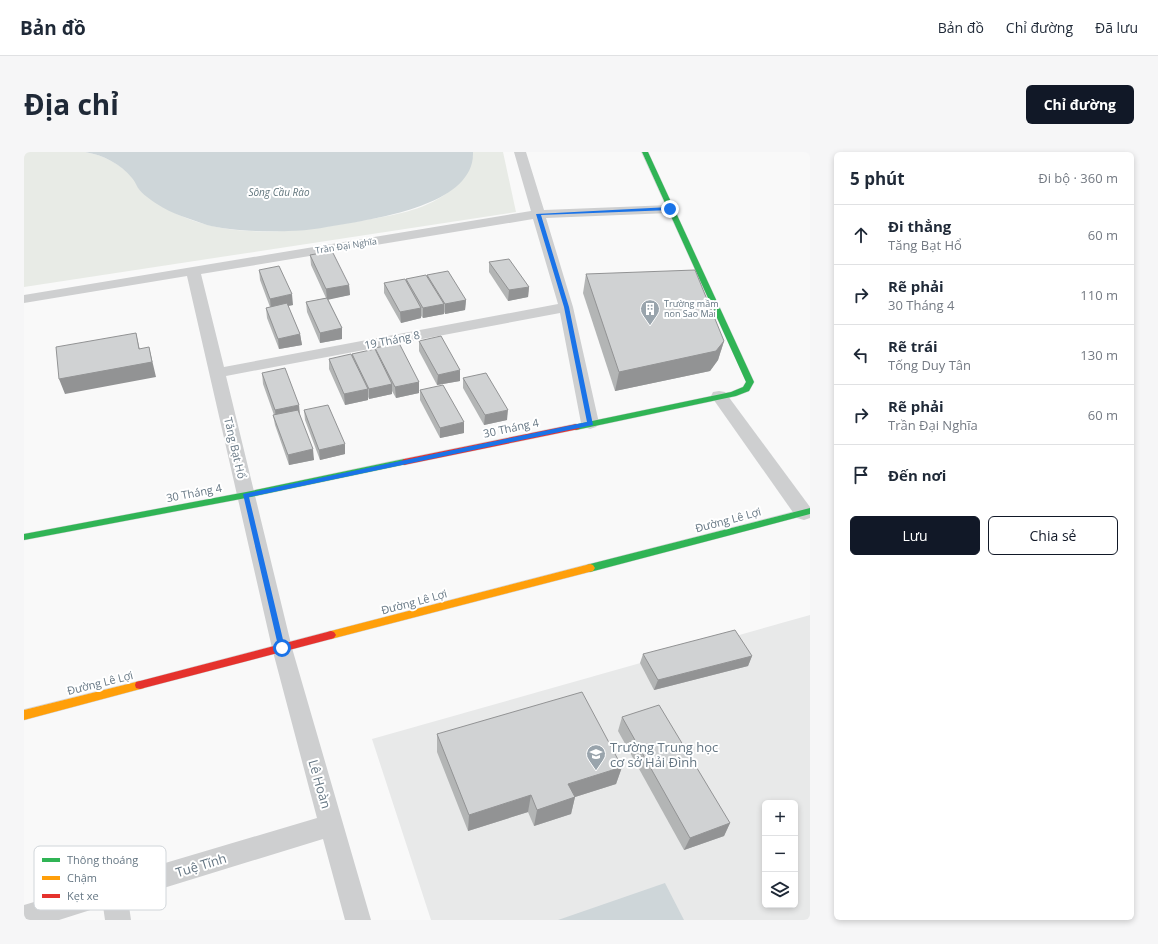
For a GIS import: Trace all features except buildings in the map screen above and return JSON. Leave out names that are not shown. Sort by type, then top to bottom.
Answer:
[{"type":"street","points":[[520,152],[566,307],[590,423]]},
{"type":"street","name":"30 Tháng 4","points":[[24,537],[246,495],[719,396],[746,389],[750,382],[645,152]]},
{"type":"street","name":"Trần Đại Nghĩa","points":[[24,299],[538,214],[670,209]]},
{"type":"street","name":"Tăng Bạt Hổ","points":[[193,271],[282,648]]},
{"type":"street","name":"19 Tháng 8","points":[[217,373],[566,307]]},
{"type":"street","points":[[719,396],[807,512]]},
{"type":"street","name":"Đường Lê Lợi","points":[[24,715],[807,512]]},
{"type":"street","name":"Lê Hoàn","points":[[282,648],[358,920]]},
{"type":"street","name":"Tuệ Tĩnh","points":[[166,874],[331,825]]},
{"type":"street","name":"Tuệ Tĩnh","points":[[24,918],[50,910]]},
{"type":"street","points":[[117,910],[118,920]]},
{"type":"shaded area","points":[[26,152],[85,152],[98,155],[123,168],[133,178],[139,189],[159,204],[179,215],[201,223],[224,228],[247,231],[271,231],[319,228],[397,214],[418,208],[438,199],[452,189],[465,171],[473,156],[473,152],[503,152],[516,212],[24,287],[24,156]]},
{"type":"shaded area","name":"Trường Trung học cơ sở Hải Đình","points":[[810,615],[810,920],[431,920],[372,739]]},
{"type":"water","name":"Sông Cầu Rào","points":[[85,152],[473,152],[470,169],[460,183],[445,195],[426,204],[386,216],[320,228],[296,231],[248,231],[207,225],[163,208],[144,195],[137,187],[134,180],[123,168],[98,155]]},
{"type":"water","points":[[665,883],[684,920],[558,920]]},
{"type":"traffic: fast","points":[[576,427],[733,394],[746,389],[750,382],[645,152]]},
{"type":"traffic: fast","points":[[24,537],[246,495],[404,462]]},
{"type":"traffic: fast","points":[[590,568],[810,511]]},
{"type":"traffic: slow","points":[[331,635],[590,568]]},
{"type":"traffic: slow","points":[[24,715],[140,685]]},
{"type":"traffic: jam","points":[[404,462],[576,427]]},
{"type":"traffic: jam","points":[[140,685],[331,635]]},
{"type":"place","name":"Trường mầm non Sao Mai","points":[[650,326]]},
{"type":"place","name":"Trường Trung học cơ sở Hải Đình","points":[[596,771]]},
{"type":"route","points":[[282,648],[246,495],[590,423],[566,307],[538,214],[670,209]]}]
